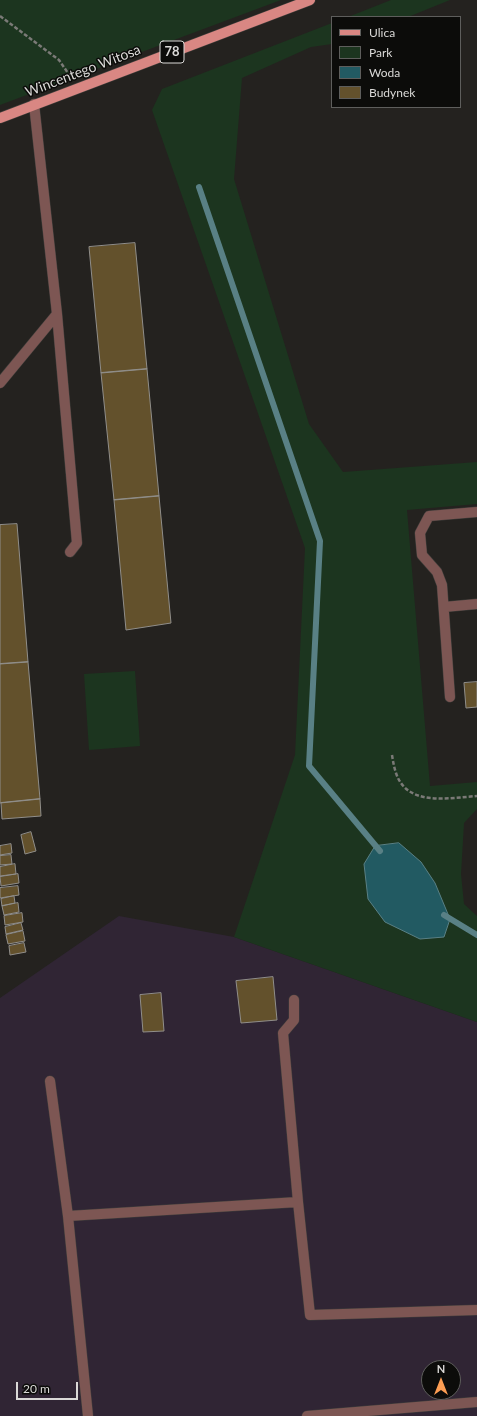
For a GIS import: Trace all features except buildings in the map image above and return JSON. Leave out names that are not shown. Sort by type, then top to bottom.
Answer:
[{"type":"main road","name":"Wincentego Witosa","points":[[0,118],[310,0]]},
{"type":"street","points":[[34,104],[57,314],[77,543],[70,552]]},
{"type":"street","points":[[0,384],[57,314]]},
{"type":"street","points":[[450,696],[442,585],[437,572],[422,555],[420,533],[429,516],[477,512]]},
{"type":"street","points":[[444,607],[477,604]]},
{"type":"street","points":[[294,1000],[294,1020],[283,1033],[310,1315],[477,1310]]},
{"type":"street","points":[[50,1080],[68,1216],[88,1416]]},
{"type":"street","points":[[68,1216],[298,1202]]},
{"type":"street","points":[[307,1416],[477,1402]]},
{"type":"path","points":[[0,16],[59,60],[78,88]]},
{"type":"path","points":[[392,755],[396,774],[405,788],[419,797],[442,799],[477,796]]},
{"type":"shaded area","points":[[119,916],[234,937],[477,1022],[477,1416],[0,1416],[0,998]]},
{"type":"green space","points":[[0,0],[281,0],[0,105]]},
{"type":"green space","points":[[391,0],[450,0],[410,16],[351,16]]},
{"type":"green space","points":[[331,23],[331,44],[311,47],[242,78],[234,179],[309,424],[343,472],[477,462],[477,504],[407,510],[430,786],[477,782],[477,809],[464,823],[461,874],[464,904],[477,916],[477,1022],[234,937],[295,755],[305,548],[152,110],[162,89]]},
{"type":"green space","points":[[135,671],[140,746],[89,750],[84,674]]},
{"type":"water","points":[[399,843],[421,862],[435,883],[450,919],[444,937],[420,939],[385,922],[368,899],[364,864],[375,846]]},
{"type":"waterway","points":[[199,187],[320,541],[309,766],[380,851]]},
{"type":"waterway","points":[[444,915],[477,935]]}]
